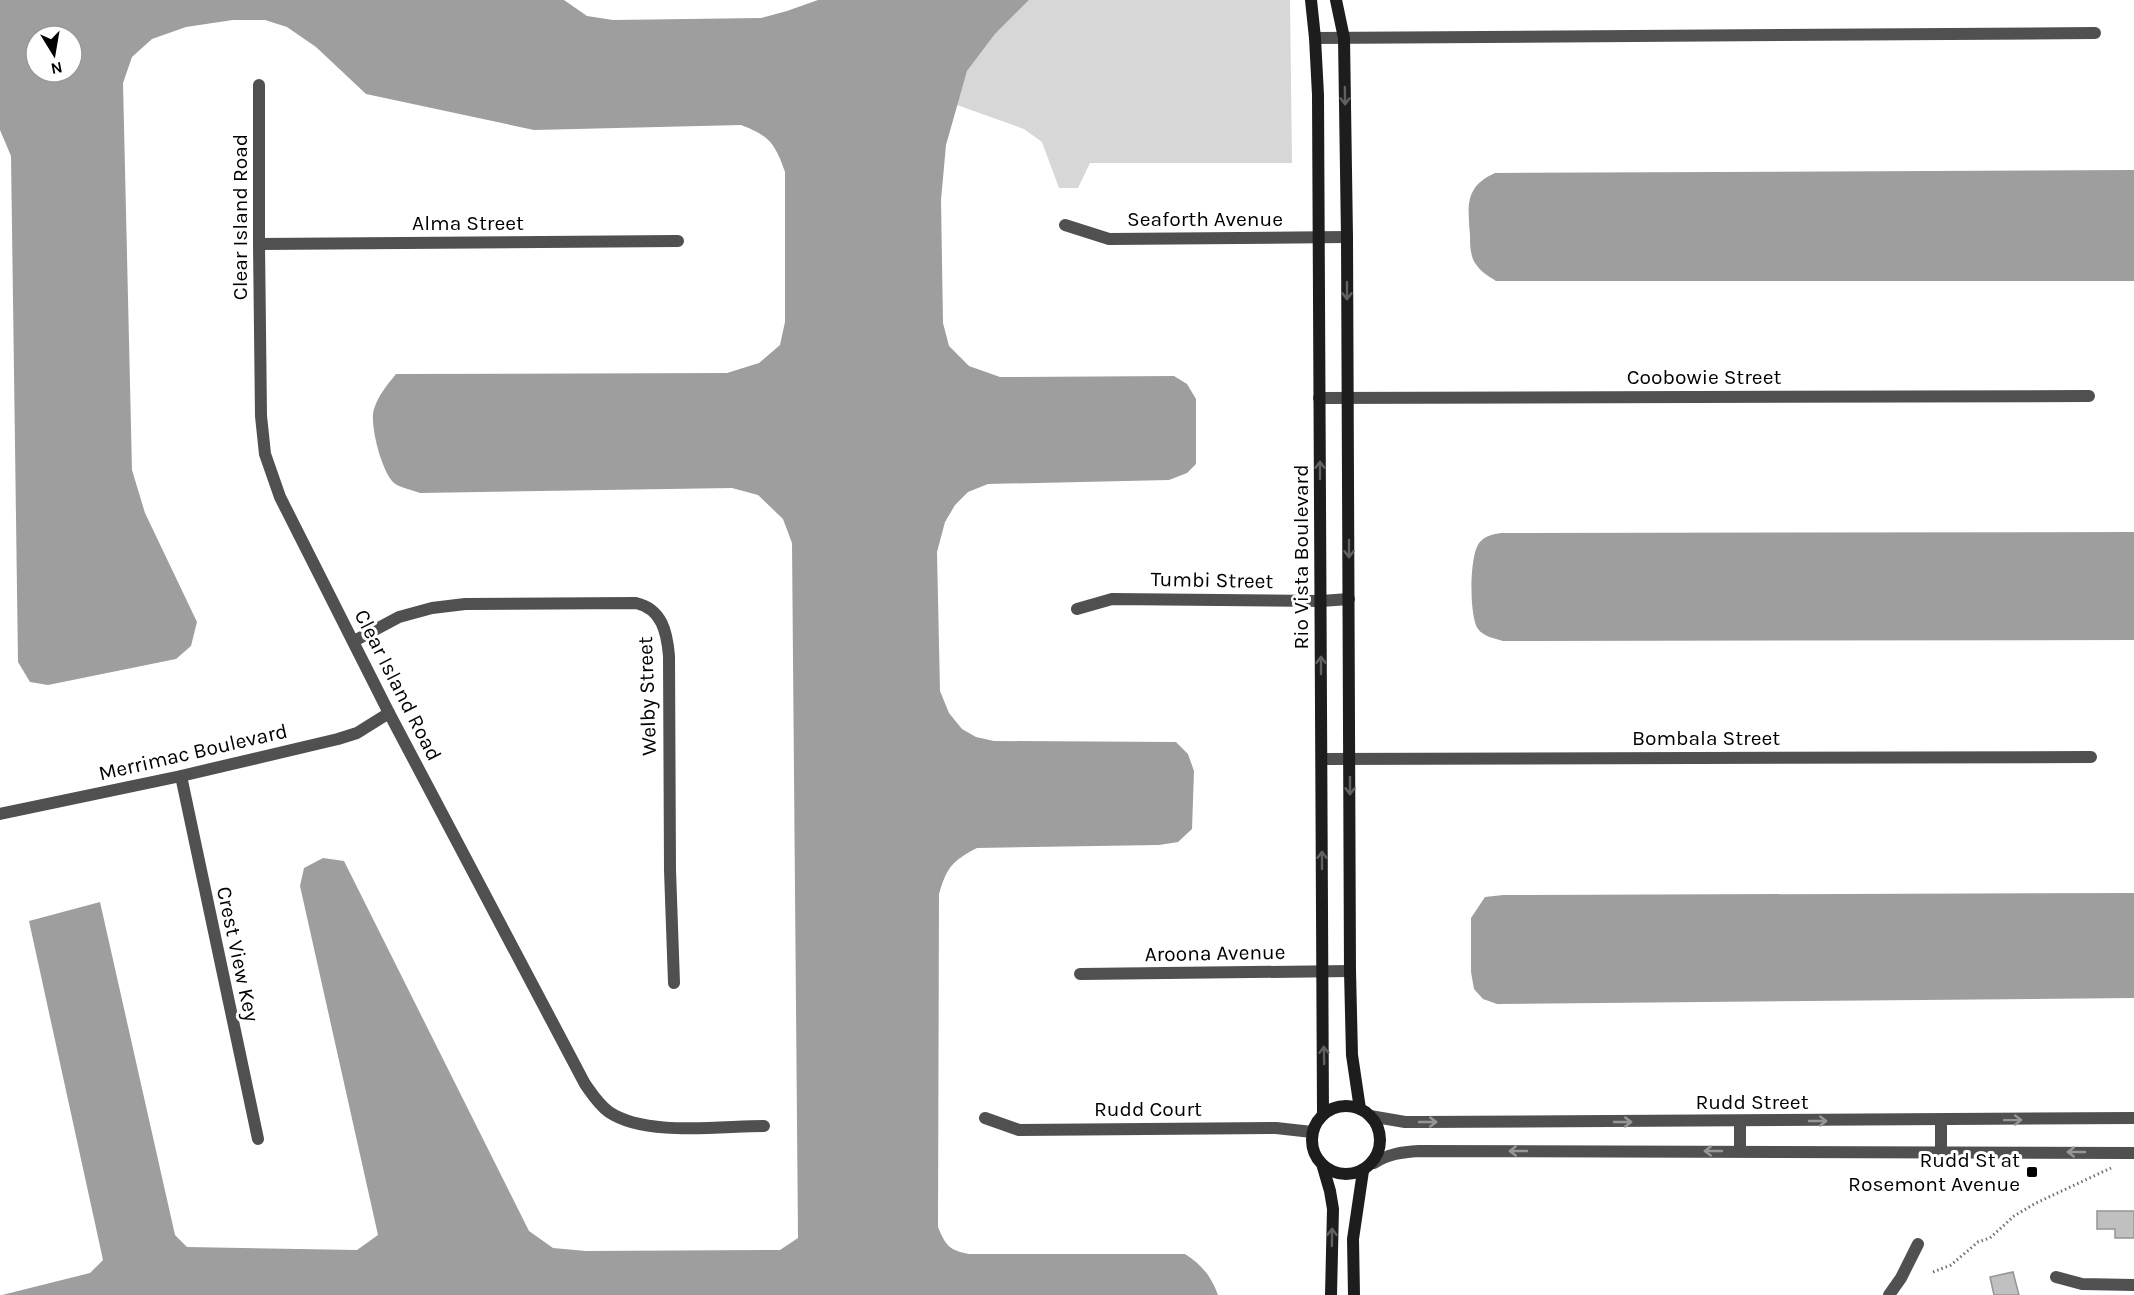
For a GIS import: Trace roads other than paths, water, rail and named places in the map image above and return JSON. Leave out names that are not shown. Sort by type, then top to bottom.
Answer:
[{"type":"street","name":"Rio Vista Boulevard","points":[[1311,0],[1318,94],[1323,1114]]},
{"type":"street","points":[[1336,0],[1344,38],[1352,1055],[1365,1112],[1377,1127],[1380,1139],[1379,1150],[1374,1162]]},
{"type":"street","points":[[1315,38],[2095,33]]},
{"type":"street","name":"Clear Island Road","points":[[260,85],[261,416],[265,454],[280,497],[389,713],[499,923],[585,1084],[596,1099],[609,1112],[640,1124],[661,1128],[764,1126]]},
{"type":"street","name":"Seaforth Avenue","points":[[1065,225],[1110,239],[1347,237]]},
{"type":"street","name":"Alma Street","points":[[259,244],[678,241]]},
{"type":"street","name":"Coobowie Street","points":[[1319,398],[2089,396]]},
{"type":"street","name":"Tumbi Street","points":[[1077,609],[1112,599],[1321,601],[1349,599]]},
{"type":"street","name":"Welby Street","points":[[354,641],[399,617],[417,611],[465,604],[636,603],[652,610],[664,626],[669,656],[670,870],[674,983]]},
{"type":"street","name":"Merrimac Boulevard","points":[[0,814],[181,776],[338,739],[370,727],[389,713]]},
{"type":"street","name":"Bombala Street","points":[[1322,759],[2091,757]]},
{"type":"street","name":"Crest View Key","points":[[181,776],[258,1139]]},
{"type":"street","name":"Aroona Avenue","points":[[1080,975],[1350,971]]},
{"type":"street","points":[[1331,1295],[1333,1209],[1323,1167],[1314,1153],[1311,1142],[1312,1132],[1323,1114],[1335,1108],[1349,1106],[1365,1112]]},
{"type":"street","name":"Rudd Street","points":[[1365,1112],[1405,1122],[1740,1122],[2134,1118]]},
{"type":"street","name":"Rudd Court","points":[[985,1118],[1019,1130],[1276,1128],[1312,1132]]},
{"type":"street","points":[[1941,1120],[1941,1152]]},
{"type":"street","points":[[1740,1122],[1740,1150]]},
{"type":"street","points":[[1323,1167],[1334,1173],[1349,1174],[1363,1171],[1385,1156],[1419,1151],[1740,1150],[2134,1153]]},
{"type":"street","points":[[1354,1295],[1353,1239],[1363,1171]]},
{"type":"street","points":[[1889,1295],[1901,1278],[1918,1244]]},
{"type":"street","points":[[2056,1277],[2082,1284],[2134,1285]]},
{"type":"place","name":"Rudd St at Rosemont Avenue","points":[[2032,1172]]}]
